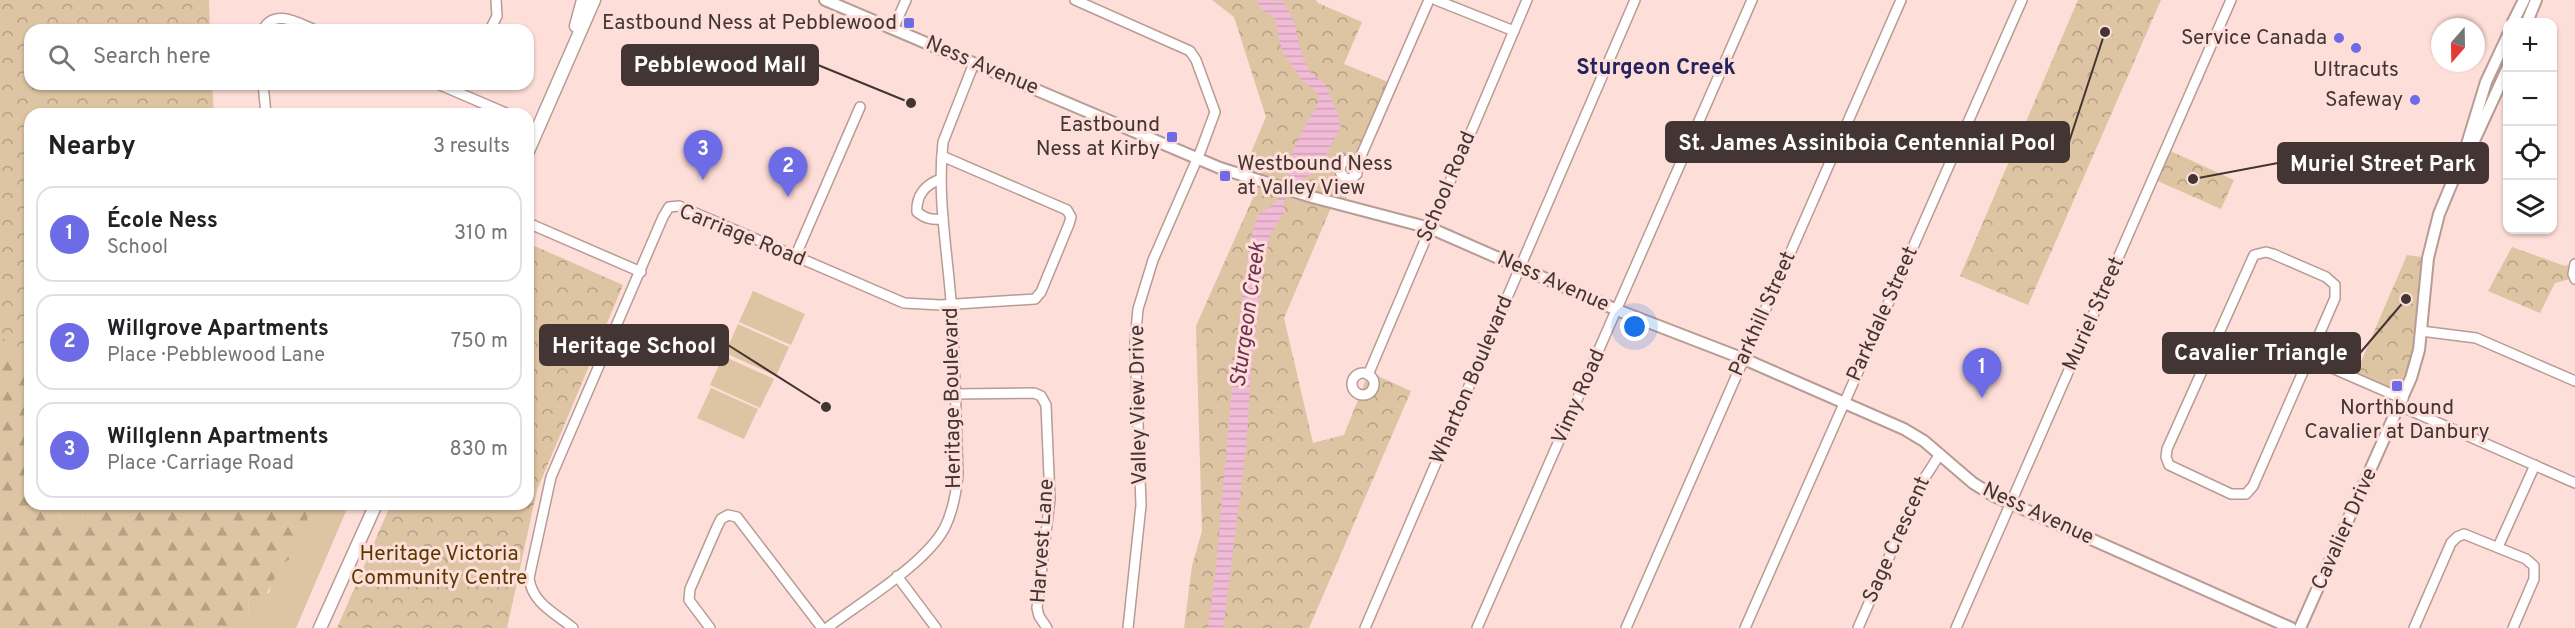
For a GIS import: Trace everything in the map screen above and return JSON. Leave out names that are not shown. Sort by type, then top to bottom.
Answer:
[{"type":"main road","points":[[571,50],[584,0]]},
{"type":"main road","points":[[534,124],[577,41],[594,0]]},
{"type":"main road","points":[[320,628],[373,510]]},
{"type":"street","points":[[493,24],[497,16],[496,0]]},
{"type":"street","name":"Ness Avenue","points":[[825,0],[1197,158],[1312,197],[1430,228],[1617,310],[1744,359],[1904,429],[1940,454],[1983,490],[2011,504],[2291,628]]},
{"type":"street","points":[[893,29],[906,0]]},
{"type":"street","name":"Valley View Drive","points":[[1075,0],[1184,47],[1192,54],[1215,108],[1214,117],[1153,260],[1138,309],[1135,342],[1141,505],[1128,628]]},
{"type":"street","points":[[1357,165],[1429,0]]},
{"type":"street","points":[[1436,0],[1514,32]]},
{"type":"street","name":"School Road","points":[[1368,375],[1527,0]]},
{"type":"street","name":"Wharton Boulevard","points":[[1365,628],[1635,0]]},
{"type":"street","name":"Vimy Road","points":[[1477,628],[1752,0]]},
{"type":"street","name":"Parkhill Street","points":[[1626,628],[1901,0]]},
{"type":"street","name":"Parkdale Street","points":[[1745,628],[2022,0]]},
{"type":"street","name":"Muriel Street","points":[[1956,628],[2231,0]]},
{"type":"street","points":[[2515,18],[2524,0]]},
{"type":"street","points":[[2529,18],[2536,0]]},
{"type":"street","points":[[267,24],[279,18],[290,19],[301,24]]},
{"type":"street","name":"Cavalier Drive","points":[[2301,628],[2415,366],[2428,258],[2436,225],[2464,154],[2486,82],[2503,46]]},
{"type":"street","name":"Heritage Boulevard","points":[[827,628],[897,576],[934,543],[951,513],[958,475],[951,304],[943,219],[942,156],[943,142],[974,63]]},
{"type":"street","name":"Cavalier Drive","points":[[2464,154],[2473,143],[2506,72]]},
{"type":"street","points":[[264,90],[265,108]]},
{"type":"street","points":[[452,90],[494,108]]},
{"type":"street","points":[[462,94],[464,90]]},
{"type":"street","points":[[795,256],[860,107]]},
{"type":"street","name":"Carriage Road","points":[[573,628],[538,601],[530,589],[529,578],[551,477],[669,207],[674,206],[915,306],[1035,299],[1041,292],[1071,217],[1067,210],[942,156]]},
{"type":"street","points":[[941,179],[926,186],[916,204],[917,212],[923,217],[931,220],[943,219]]},
{"type":"street","points":[[534,226],[641,272]]},
{"type":"street","points":[[2257,253],[2273,254],[2326,277],[2335,285],[2335,298],[2309,358],[2253,486],[2246,494],[2231,494],[2169,465],[2167,449],[2250,261],[2257,253]]},
{"type":"street","points":[[2575,264],[2572,270],[2575,279]]},
{"type":"street","points":[[2421,331],[2476,338],[2575,381]]},
{"type":"street","points":[[2309,358],[2575,483]]},
{"type":"street","name":"Harvest Lane","points":[[954,394],[1034,393],[1041,396],[1046,405],[1050,499],[1037,608],[1047,628]]},
{"type":"street","name":"Sage Crescent","points":[[1858,628],[1922,482],[1940,454]]},
{"type":"street","points":[[2498,547],[2535,465]]},
{"type":"street","points":[[710,628],[689,600],[690,589],[721,519],[728,515],[737,517],[822,628]]},
{"type":"street","points":[[2414,628],[2453,540],[2467,535],[2530,562],[2536,573],[2513,628]]},
{"type":"street","points":[[897,576],[936,628]]},
{"type":"green space","points":[[0,0],[209,0],[210,24],[24,24],[24,90],[212,90],[214,108],[24,108],[24,364],[0,334]]},
{"type":"green space","points":[[1212,0],[1316,0],[1318,3],[1362,22],[1344,64],[1393,84],[1357,165],[1345,178],[1341,189],[1347,198],[1333,203],[1284,318],[1313,443],[1344,435],[1369,372],[1411,391],[1309,628],[1184,628],[1192,566],[1202,531],[1196,326],[1260,182],[1241,176],[1266,117],[1234,17]]},
{"type":"green space","points":[[2078,0],[2161,0],[2028,305],[1960,276]]},
{"type":"green space","points":[[2166,149],[2234,180],[2221,209],[2153,179]]},
{"type":"green space","points":[[24,215],[24,510],[60,510],[58,513],[72,532],[77,530],[83,519],[81,510],[308,510],[306,538],[294,556],[281,565],[264,599],[254,596],[248,600],[249,614],[231,628],[0,628],[0,230]]},
{"type":"green space","name":"Heritage Victoria Community Centre","points":[[534,246],[623,285],[537,490],[534,504]]},
{"type":"green space","points":[[2512,247],[2565,266],[2575,263],[2574,278],[2555,283],[2540,313],[2488,291]]},
{"type":"green space","points":[[2407,255],[2428,258],[2419,350],[2403,399],[2354,378]]},
{"type":"green space","points":[[753,291],[805,314],[791,345],[739,322]]},
{"type":"green space","points":[[738,324],[789,347],[776,376],[725,353]]},
{"type":"green space","points":[[723,356],[774,379],[760,408],[710,385]]},
{"type":"green space","points":[[711,388],[758,409],[744,439],[697,418]]},
{"type":"green space","points":[[60,510],[81,510],[83,519],[77,530],[72,532],[58,513]]},
{"type":"green space","points":[[308,510],[346,510],[296,628],[231,628],[249,614],[248,600],[254,596],[269,593],[272,580],[281,565],[294,556]]},
{"type":"green space","name":"Heritage Victoria Community Centre","points":[[388,510],[533,510],[507,628],[337,628]]},
{"type":"water","points":[[1256,0],[1283,1],[1294,22],[1306,65],[1317,78],[1325,83],[1341,127],[1318,170],[1297,183],[1283,202],[1285,211],[1270,235],[1263,271],[1251,372],[1246,449],[1223,628],[1208,628],[1216,567],[1235,353],[1250,240],[1258,215],[1276,202],[1291,182],[1289,173],[1293,152],[1319,101],[1318,94],[1301,79],[1282,51],[1275,18],[1261,9]]},
{"type":"place","name":"Eastbound Ness at Pebblewood","points":[[909,23]]},
{"type":"place","name":"St. James Assiniboia Centennial Pool","points":[[2105,32]]},
{"type":"place","name":"Service Canada","points":[[2339,38]]},
{"type":"place","name":"Ultracuts","points":[[2356,48]]},
{"type":"place","name":"Safeway","points":[[2415,100]]},
{"type":"place","name":"Pebblewood Mall","points":[[911,103]]},
{"type":"place","name":"Eastbound Ness at Kirby","points":[[1172,137]]},
{"type":"place","name":"Westbound Ness at Valley View","points":[[1225,176]]},
{"type":"place","name":"Muriel Street Park","points":[[2193,179]]},
{"type":"place","name":"Willglenn Apartments","points":[[703,180]]},
{"type":"place","name":"Willgrove Apartments","points":[[788,197]]},
{"type":"place","name":"Cavalier Triangle","points":[[2406,299]]},
{"type":"place","name":"Northbound Cavalier at Danbury","points":[[2397,386]]},
{"type":"place","name":"École Ness","points":[[1982,398]]},
{"type":"place","name":"Heritage School","points":[[826,407]]},
{"type":"district","name":"Sturgeon Creek","points":[[1656,68]]}]
